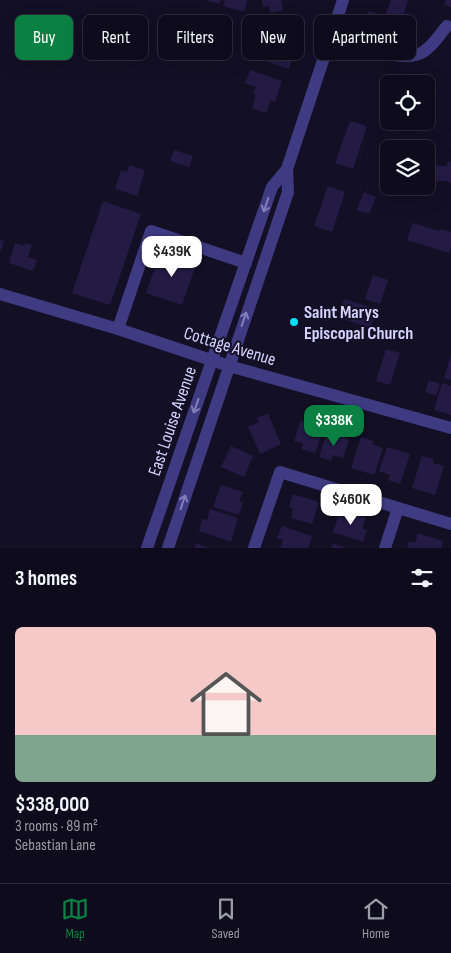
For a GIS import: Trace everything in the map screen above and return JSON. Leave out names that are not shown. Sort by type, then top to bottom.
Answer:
[{"type":"street","name":"East Louise Avenue","points":[[338,15],[343,0]]},
{"type":"street","points":[[416,56],[430,47],[446,26]]},
{"type":"street","name":"East Louise Avenue","points":[[168,548],[288,192],[288,169],[322,60]]},
{"type":"street","name":"East Louise Avenue","points":[[147,548],[272,187],[288,169]]},
{"type":"street","points":[[118,330],[151,231],[246,263]]},
{"type":"street","name":"Cottage Avenue","points":[[0,294],[228,366],[451,428]]},
{"type":"street","points":[[254,548],[280,472],[451,524]]},
{"type":"street","points":[[385,548],[398,508]]},
{"type":"building","points":[[206,0],[221,0],[219,4]]},
{"type":"building","points":[[225,0],[247,0],[244,12],[223,6]]},
{"type":"building","points":[[262,0],[281,0],[283,10],[270,13],[269,6],[263,7]]},
{"type":"building","points":[[391,0],[408,0],[403,15],[385,15]]},
{"type":"building","points":[[446,0],[451,0],[451,7],[444,5]]},
{"type":"building","points":[[369,11],[382,15],[367,15]]},
{"type":"building","points":[[262,60],[292,60],[289,69]]},
{"type":"building","points":[[250,70],[282,81],[275,102],[271,100],[266,113],[252,108],[256,95],[253,94],[256,87],[245,83]]},
{"type":"building","points":[[350,121],[367,126],[353,169],[335,163]]},
{"type":"building","points":[[174,150],[193,156],[189,167],[170,161]]},
{"type":"building","points":[[448,161],[451,163],[451,183],[435,181],[435,165],[446,166]]},
{"type":"building","points":[[129,165],[145,170],[137,196],[115,189],[121,170],[127,172]]},
{"type":"building","points":[[328,186],[345,192],[332,232],[314,226]]},
{"type":"building","points":[[364,192],[376,197],[369,214],[357,210]]},
{"type":"building","points":[[103,201],[141,214],[110,305],[72,293]]},
{"type":"building","points":[[413,223],[439,231],[440,229],[451,232],[449,253],[407,240]]},
{"type":"building","points":[[0,240],[4,241],[0,253]]},
{"type":"building","points":[[15,243],[24,246],[25,243],[32,245],[28,257],[37,260],[33,271],[9,263]]},
{"type":"building","points":[[161,250],[197,262],[182,305],[146,293]]},
{"type":"building","points":[[373,275],[388,280],[380,304],[365,299]]},
{"type":"building","points":[[344,299],[377,309],[370,328],[338,317]]},
{"type":"building","points":[[386,349],[400,353],[390,385],[376,381]]},
{"type":"building","points":[[451,355],[451,380],[444,378]]},
{"type":"building","points":[[429,380],[440,384],[436,396],[425,392]]},
{"type":"building","points":[[442,383],[451,386],[451,415],[434,410]]},
{"type":"building","points":[[268,414],[281,444],[260,454],[248,427],[259,422],[257,418]]},
{"type":"building","points":[[301,420],[324,428],[315,453],[301,449],[303,444],[294,441]]},
{"type":"building","points":[[327,432],[349,439],[343,458],[333,455],[331,461],[319,457]]},
{"type":"building","points":[[361,437],[373,441],[372,444],[383,448],[374,475],[351,468]]},
{"type":"building","points":[[231,446],[253,456],[244,477],[221,467]]},
{"type":"building","points":[[387,447],[410,454],[400,484],[388,480],[390,475],[379,471]]},
{"type":"building","points":[[422,456],[434,459],[433,463],[444,466],[435,495],[412,488]]},
{"type":"building","points":[[221,485],[243,492],[239,501],[243,503],[239,515],[213,507]]},
{"type":"building","points":[[293,494],[319,502],[312,524],[291,518],[293,509],[289,507]]},
{"type":"building","points":[[210,509],[238,518],[231,542],[199,531],[202,519],[207,520]]},
{"type":"building","points":[[341,509],[366,518],[362,528],[367,530],[363,542],[333,532]]},
{"type":"building","points":[[282,526],[312,536],[308,548],[280,548],[283,540],[277,538]]},
{"type":"building","points":[[418,533],[443,541],[441,548],[407,548],[409,541],[415,543]]},
{"type":"building","points":[[196,543],[209,548],[195,548]]},
{"type":"building","points":[[333,543],[346,548],[331,548]]},
{"type":"place","name":"Saint Marys Episcopal Church","points":[[294,322]]}]
